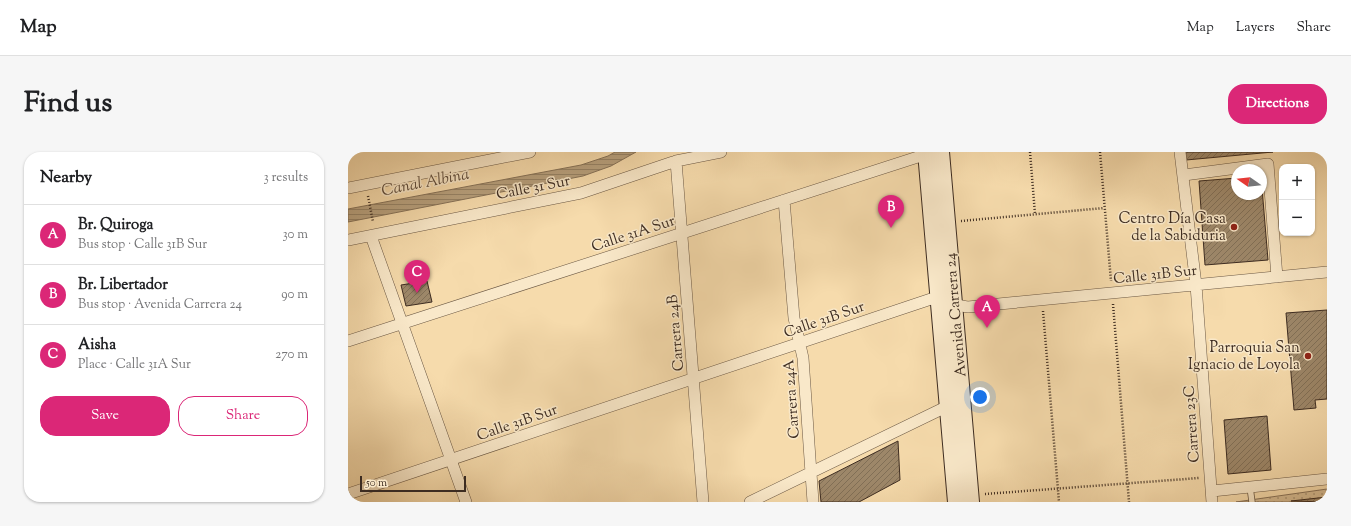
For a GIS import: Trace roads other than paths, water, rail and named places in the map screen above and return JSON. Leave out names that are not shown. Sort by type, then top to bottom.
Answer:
[{"type":"main road","name":"Avenida Carrera 24","points":[[931,153],[946,222],[948,406],[966,500]]},
{"type":"main road","name":"Avenida Carrera 24","points":[[931,153],[966,500]]},
{"type":"street","points":[[348,188],[530,152]]},
{"type":"street","name":"Calle 31 Sur","points":[[348,240],[581,193],[676,161],[721,152]]},
{"type":"street","name":"Carrera 23C","points":[[1180,152],[1184,175],[1196,286],[1212,496]]},
{"type":"street","name":"Calle 31A Sur","points":[[348,341],[931,153]]},
{"type":"street","name":"Carrera 24B","points":[[676,161],[703,502]]},
{"type":"street","points":[[1184,175],[1268,164],[1277,277]]},
{"type":"street","name":"Carrera 24A","points":[[784,200],[794,318],[804,358],[813,502]]},
{"type":"street","points":[[371,236],[466,502]]},
{"type":"street","name":"Calle 31B Sur","points":[[348,494],[925,301],[946,302],[968,307],[1277,277],[1324,275]]},
{"type":"street","points":[[750,502],[948,406]]},
{"type":"street","points":[[1212,496],[1250,487],[1327,479]]},
{"type":"lane","points":[[1324,275],[1327,266]]},
{"type":"lane","points":[[1250,487],[1252,502]]},
{"type":"place","name":"Centro Día Casa de la Sabiduria","points":[[1234,227]]},
{"type":"place","name":"Br. Libertador","points":[[891,228]]},
{"type":"place","name":"Aisha","points":[[417,293]]},
{"type":"place","name":"Br. Quiroga","points":[[987,328]]},
{"type":"place","name":"Parroquia San Ignacio de Loyola","points":[[1308,356]]},
{"type":"water label","name":"Canal Albina","points":[[425,181]]}]
